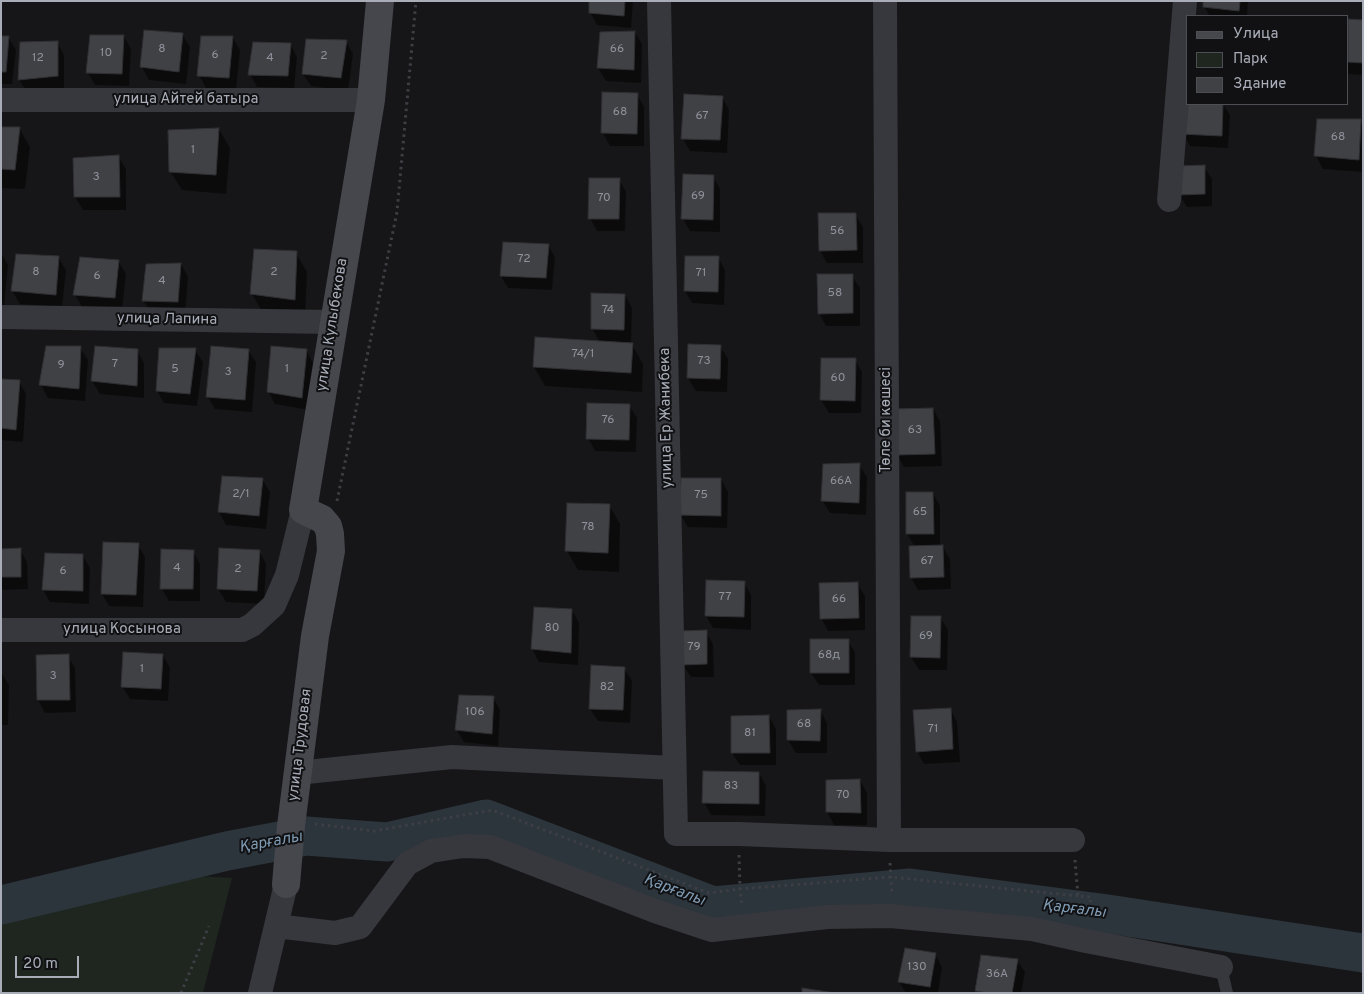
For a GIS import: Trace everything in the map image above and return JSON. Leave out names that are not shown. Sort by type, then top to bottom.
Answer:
[{"type":"street","name":"улица Кулыбекова","points":[[242,630],[252,625],[274,605],[287,575],[303,510],[371,100],[380,1]]},
{"type":"street","name":"улица Ер Жанибека","points":[[659,1],[676,834],[739,834]]},
{"type":"street","name":"Төле би көшесі","points":[[885,1],[888,840]]},
{"type":"street","points":[[1169,200],[1185,1]]},
{"type":"street","name":"улица Айтей батыра","points":[[1,100],[371,100]]},
{"type":"street","name":"улица Лапина","points":[[1,317],[333,322]]},
{"type":"street","points":[[303,510],[322,519],[328,526],[330,534]]},
{"type":"street","name":"улица Трудовая","points":[[260,993],[286,884],[291,822],[315,636],[331,551],[330,534]]},
{"type":"street","name":"улица Косынова","points":[[1,630],[242,630]]},
{"type":"street","points":[[297,773],[452,757],[674,768]]},
{"type":"street","points":[[739,834],[888,840],[1073,840]]},
{"type":"street","points":[[276,926],[335,933],[360,927],[407,864],[430,851],[463,846],[490,847],[654,911],[712,930],[826,917],[890,916],[1032,929],[1221,967]]},
{"type":"lane","points":[[1221,967],[1227,993]]},
{"type":"path","points":[[330,534],[397,212],[416,1]]},
{"type":"path","points":[[291,822],[374,831],[492,810],[709,893],[891,877],[1091,897],[1088,922]]},
{"type":"path","points":[[739,834],[740,889],[743,912]]},
{"type":"path","points":[[1073,840],[1078,896]]},
{"type":"path","points":[[891,877],[893,896]]},
{"type":"path","points":[[181,993],[209,926]]},
{"type":"green space","points":[[197,876],[232,878],[203,993],[1,993],[1,918],[153,879]]},
{"type":"building","points":[[589,1],[625,1],[624,16],[589,13]]},
{"type":"building","points":[[1203,1],[1240,1],[1239,11],[1203,7]]},
{"type":"building","points":[[1349,19],[1363,20],[1363,63],[1349,62]]},
{"type":"building","points":[[144,30],[183,33],[179,72],[140,67]]},
{"type":"building","points":[[635,31],[634,70],[597,68],[600,32]]},
{"type":"building","points":[[90,35],[124,35],[122,74],[86,73]]},
{"type":"building","points":[[1,36],[9,36],[6,72],[1,72]]},
{"type":"building","points":[[201,36],[233,36],[229,78],[197,76]]},
{"type":"building","points":[[306,39],[347,40],[341,78],[302,74]]},
{"type":"building","points":[[58,41],[58,76],[18,80],[20,42]]},
{"type":"building","points":[[253,42],[291,43],[288,76],[248,75]]},
{"type":"building","points":[[602,92],[638,93],[637,134],[601,133]]},
{"type":"building","points":[[684,94],[723,96],[720,140],[681,139]]},
{"type":"building","points":[[1188,105],[1223,105],[1222,136],[1181,134]]},
{"type":"building","points":[[1317,119],[1361,119],[1359,160],[1314,156]]},
{"type":"building","points":[[1,127],[20,127],[15,170],[1,169]]},
{"type":"building","points":[[219,128],[216,175],[169,172],[168,130]]},
{"type":"building","points":[[119,155],[120,197],[74,197],[73,158]]},
{"type":"building","points":[[1205,165],[1205,194],[1178,195],[1178,166]]},
{"type":"building","points":[[683,174],[714,175],[713,220],[681,219]]},
{"type":"building","points":[[589,178],[620,178],[619,219],[588,219]]},
{"type":"building","points":[[818,213],[856,213],[857,250],[819,251]]},
{"type":"building","points":[[503,242],[549,244],[546,278],[500,276]]},
{"type":"building","points":[[254,249],[297,251],[295,300],[250,294]]},
{"type":"building","points":[[16,254],[59,256],[56,295],[11,291]]},
{"type":"building","points":[[685,256],[719,256],[718,292],[684,291]]},
{"type":"building","points":[[80,257],[119,260],[115,298],[73,295]]},
{"type":"building","points":[[181,263],[178,302],[142,301],[146,264]]},
{"type":"building","points":[[817,274],[853,274],[853,313],[818,314]]},
{"type":"building","points":[[591,293],[625,294],[624,330],[591,329]]},
{"type":"building","points":[[535,337],[633,343],[631,373],[533,367]]},
{"type":"building","points":[[688,344],[721,345],[720,379],[687,378]]},
{"type":"building","points":[[46,346],[81,346],[79,389],[39,385]]},
{"type":"building","points":[[95,346],[138,349],[137,386],[91,381]]},
{"type":"building","points":[[211,346],[249,349],[245,400],[206,397]]},
{"type":"building","points":[[271,346],[307,349],[302,398],[267,392]]},
{"type":"building","points":[[159,348],[196,348],[190,394],[156,391]]},
{"type":"building","points":[[821,358],[856,358],[855,401],[820,400]]},
{"type":"building","points":[[1,379],[20,380],[16,430],[1,428]]},
{"type":"building","points":[[587,403],[630,404],[629,440],[586,439]]},
{"type":"building","points":[[933,408],[935,454],[896,455],[894,409]]},
{"type":"building","points":[[860,463],[859,503],[821,501],[823,464]]},
{"type":"building","points":[[222,476],[263,478],[259,516],[218,512]]},
{"type":"building","points":[[681,478],[721,478],[721,516],[679,515]]},
{"type":"building","points":[[906,492],[933,492],[934,534],[906,534]]},
{"type":"building","points":[[567,503],[610,504],[608,553],[565,551]]},
{"type":"building","points":[[103,542],[139,543],[136,595],[101,594]]},
{"type":"building","points":[[943,545],[944,577],[910,578],[909,546]]},
{"type":"building","points":[[21,548],[21,577],[1,577],[1,549]]},
{"type":"building","points":[[219,548],[260,550],[257,591],[217,589]]},
{"type":"building","points":[[161,549],[194,550],[193,589],[160,589]]},
{"type":"building","points":[[45,553],[83,554],[83,591],[42,590]]},
{"type":"building","points":[[706,580],[745,581],[744,617],[705,616]]},
{"type":"building","points":[[858,582],[859,618],[820,619],[819,583]]},
{"type":"building","points":[[534,607],[572,609],[571,653],[531,649]]},
{"type":"building","points":[[911,616],[941,616],[940,658],[910,657]]},
{"type":"building","points":[[707,630],[707,664],[682,665],[681,631]]},
{"type":"building","points":[[810,639],[849,639],[849,673],[810,673]]},
{"type":"building","points":[[123,652],[163,654],[161,689],[121,687]]},
{"type":"building","points":[[69,654],[70,700],[37,700],[36,655]]},
{"type":"building","points":[[591,665],[625,667],[623,710],[589,709]]},
{"type":"building","points":[[459,695],[494,696],[492,734],[455,730]]},
{"type":"building","points":[[951,708],[953,749],[916,752],[913,710]]},
{"type":"building","points":[[821,709],[820,741],[787,740],[787,710]]},
{"type":"building","points":[[769,715],[770,753],[731,753],[731,716]]},
{"type":"building","points":[[703,771],[759,772],[759,804],[702,803]]},
{"type":"building","points":[[860,779],[861,813],[826,812],[826,780]]},
{"type":"building","points":[[905,948],[936,953],[930,987],[898,982]]},
{"type":"building","points":[[981,955],[1018,959],[1012,993],[975,991]]},
{"type":"building","points":[[802,988],[835,993],[802,993]]},
{"type":"waterway","name":"Қарғалы","points":[[1,905],[227,851],[306,836],[387,842],[486,819],[713,906],[910,888],[1108,914],[1363,953]]}]
